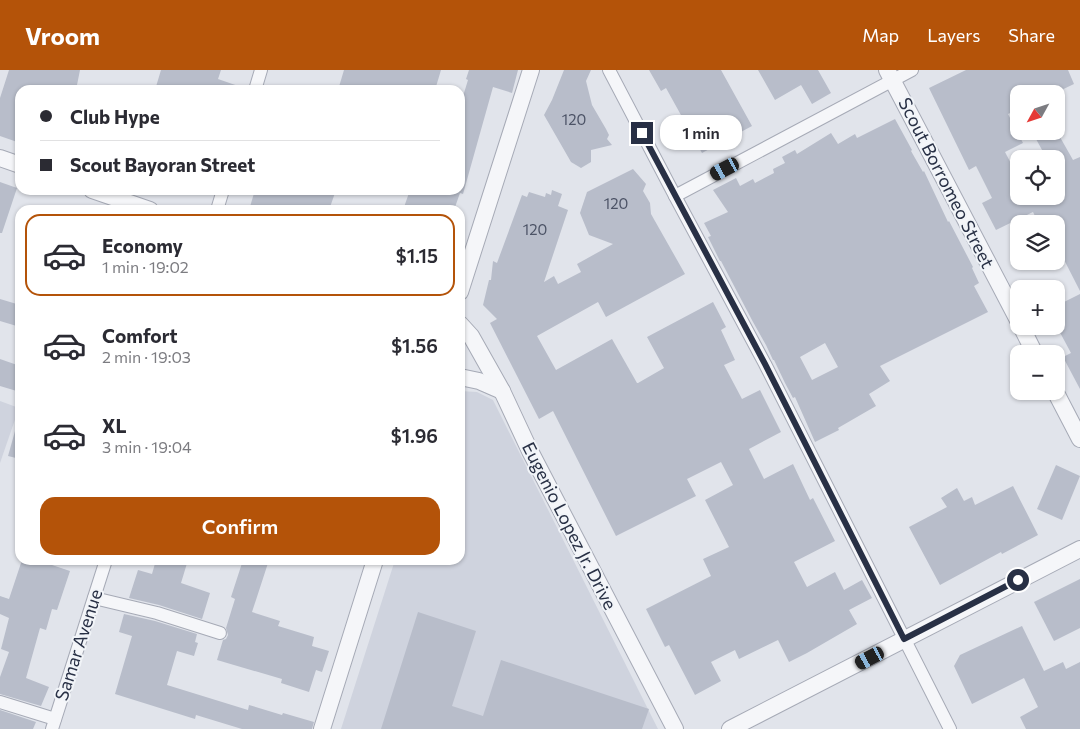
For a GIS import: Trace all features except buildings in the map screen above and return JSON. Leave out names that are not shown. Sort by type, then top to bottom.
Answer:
[{"type":"street","points":[[256,85],[261,70]]},
{"type":"street","points":[[465,277],[532,70]]},
{"type":"street","points":[[609,70],[765,364],[950,729]]},
{"type":"street","points":[[675,196],[890,75],[912,70]]},
{"type":"street","name":"Scout Borromeo Street","points":[[890,75],[1010,305]]},
{"type":"street","points":[[0,158],[15,163]]},
{"type":"street","points":[[106,195],[136,205]]},
{"type":"street","name":"Eugenio Lopez Jr. Drive","points":[[465,329],[471,336],[502,391],[530,451],[675,729]]},
{"type":"street","points":[[465,378],[502,391]]},
{"type":"street","points":[[1060,400],[1080,439]]},
{"type":"street","points":[[730,729],[1080,549]]},
{"type":"street","name":"Samar Avenue","points":[[54,724],[104,565]]},
{"type":"street","points":[[322,729],[373,565]]},
{"type":"street","points":[[94,598],[157,613],[220,633]]},
{"type":"street","points":[[0,702],[17,706],[54,724]]},
{"type":"shaded area","points":[[465,391],[477,392],[493,400],[658,729],[341,729],[393,565],[465,565]]},
{"type":"shaded area","points":[[0,401],[15,407],[15,420],[0,463]]},
{"type":"route","points":[[642,133],[765,364],[904,639],[1018,580]]}]
